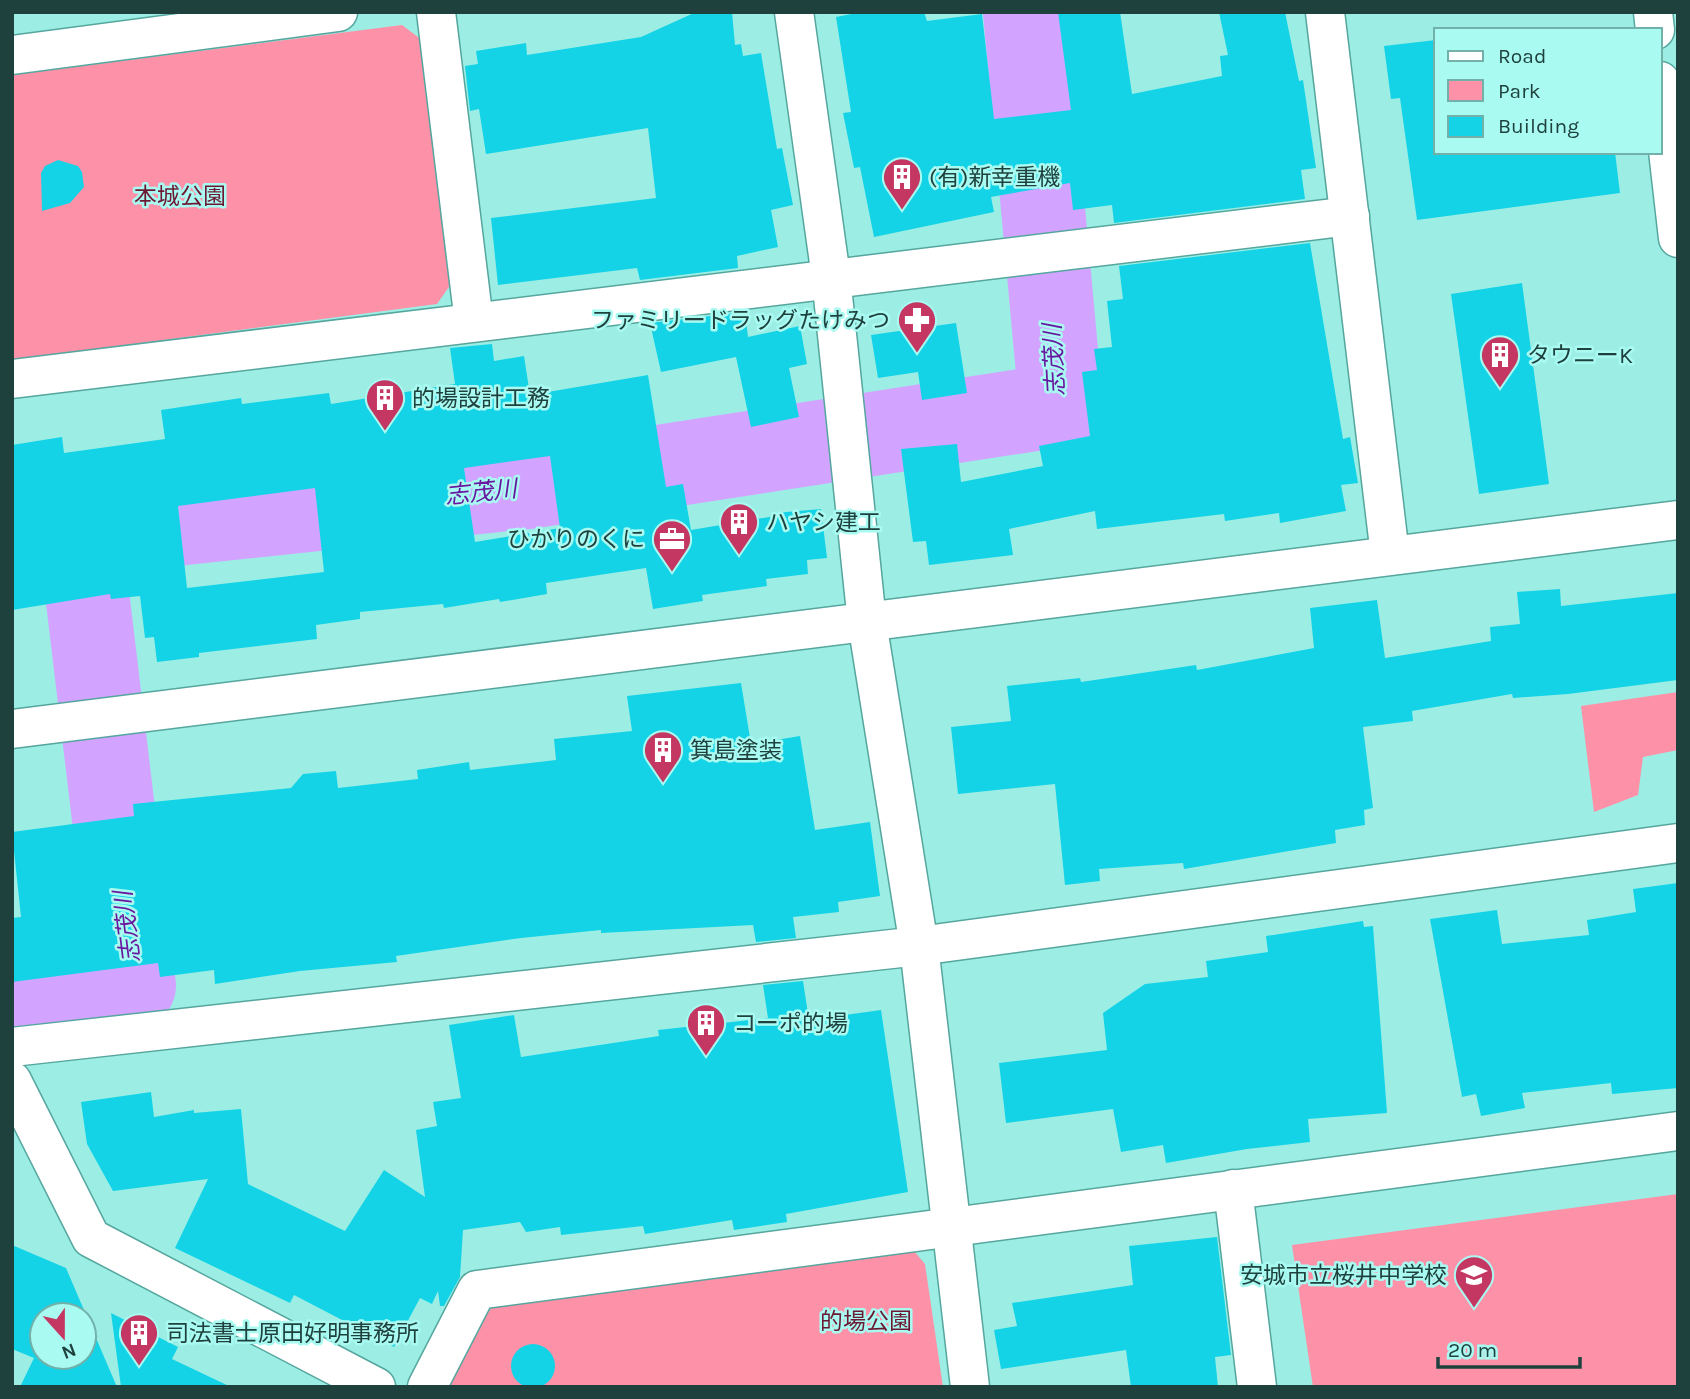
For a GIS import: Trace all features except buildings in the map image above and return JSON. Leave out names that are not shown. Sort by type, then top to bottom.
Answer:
[{"type":"street","points":[[12,55],[338,12]]},
{"type":"street","points":[[436,12],[474,322]]},
{"type":"street","points":[[794,12],[831,277],[867,622],[919,946],[949,1226],[970,1387]]},
{"type":"street","points":[[1325,12],[1390,555]]},
{"type":"street","points":[[1662,98],[1678,238]]},
{"type":"street","points":[[12,379],[831,277],[1350,216]]},
{"type":"street","points":[[12,729],[1678,520]]},
{"type":"street","points":[[12,1047],[919,946],[1678,843]]},
{"type":"street","points":[[12,1081],[91,1238],[376,1387]]},
{"type":"street","points":[[427,1387],[477,1290],[857,1242],[949,1226],[1678,1131]]},
{"type":"street","points":[[1233,1189],[1257,1387]]},
{"type":"green space","name":"本城公園","points":[[402,25],[422,40],[451,284],[437,304],[12,360],[12,75]]},
{"type":"green space","points":[[1678,692],[1678,750],[1643,757],[1638,795],[1594,812],[1581,706]]},
{"type":"green space","name":"安城市立桜井中学校","points":[[1678,1194],[1678,1387],[1313,1387],[1292,1245]]},
{"type":"green space","name":"的場公園","points":[[913,1250],[925,1264],[943,1387],[444,1387],[495,1301]]},
{"type":"waterway","name":"志茂川","points":[[12,1002],[134,986],[80,534],[528,487],[1061,405],[1025,12]]},
{"type":"place","name":"(有)新幸重機","points":[[902,211]]},
{"type":"place","name":"ファミリードラッグたけみつ","points":[[917,354]]},
{"type":"place","name":"タウニーK","points":[[1500,389]]},
{"type":"place","name":"的場設計工務","points":[[385,432]]},
{"type":"place","name":"ハヤシ建工","points":[[739,556]]},
{"type":"place","name":"ひかりのくに","points":[[672,573]]},
{"type":"place","name":"箕島塗装","points":[[663,784]]},
{"type":"place","name":"コーポ的場","points":[[706,1057]]},
{"type":"place","name":"安城市立桜井中学校","points":[[1474,1309]]},
{"type":"place","name":"司法書士原田好明事務所","points":[[139,1367]]}]
